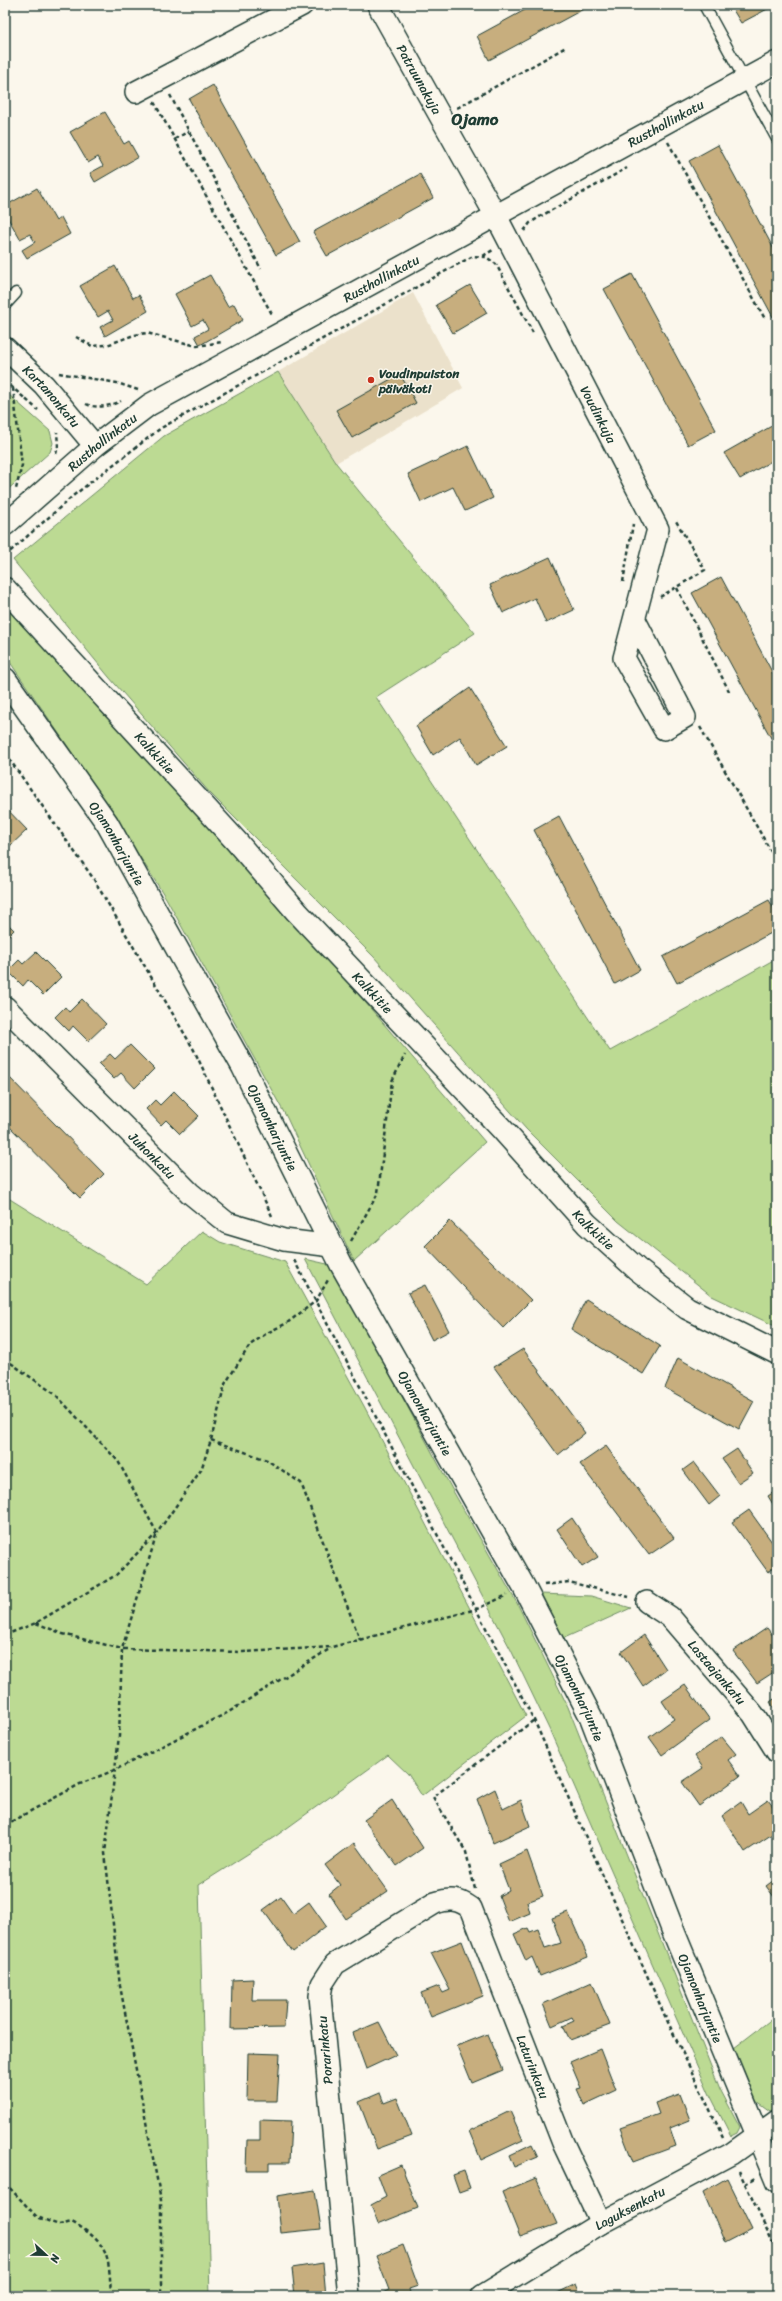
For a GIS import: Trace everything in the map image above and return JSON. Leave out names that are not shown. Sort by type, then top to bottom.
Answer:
[{"type":"main road","name":"Kalkkitie","points":[[5,589],[236,841],[297,912],[587,1224],[637,1269],[687,1308],[777,1353]]},
{"type":"main road","name":"Ojamonharjuntie","points":[[5,679],[107,823],[243,1067],[336,1254],[524,1588],[591,1717],[674,1933],[777,2182]]},
{"type":"street","points":[[145,96],[302,5]]},
{"type":"street","name":"Patruunakuja","points":[[378,5],[496,216]]},
{"type":"street","name":"Rusthollinkatu","points":[[5,525],[96,446],[149,405],[777,62]]},
{"type":"street","name":"Voudinkuja","points":[[496,216],[658,529],[635,620]]},
{"type":"street","name":"Kartanonkatu","points":[[5,348],[44,385],[96,446]]},
{"type":"street","name":"Juhonkatu","points":[[5,1007],[190,1193],[227,1223],[336,1254]]},
{"type":"street","name":"Lastaajankatu","points":[[647,1602],[670,1617],[752,1714],[777,1752]]},
{"type":"street","name":"Porarinkatu","points":[[349,2296],[320,1996],[322,1984],[335,1964],[435,1903],[447,1899],[458,1900],[471,1908]]},
{"type":"street","name":"Laturinkatu","points":[[471,1908],[563,2143],[601,2223]]},
{"type":"street","name":"Laguksenkatu","points":[[482,2296],[601,2223],[730,2154],[777,2121]]},
{"type":"lane","points":[[704,5],[777,139]]},
{"type":"lane","points":[[5,305],[16,293]]},
{"type":"path","points":[[452,112],[566,47]]},
{"type":"path","points":[[169,92],[262,269]]},
{"type":"path","points":[[145,96],[175,139],[274,318]]},
{"type":"path","points":[[659,126],[765,319]]},
{"type":"path","points":[[175,139],[189,131]]},
{"type":"path","points":[[5,556],[74,495],[161,428],[473,256],[486,257],[496,264],[536,338]]},
{"type":"path","points":[[267,321],[281,314]]},
{"type":"path","points":[[76,337],[92,346],[107,345],[134,335],[147,333],[197,346],[226,343],[219,348]]},
{"type":"path","points":[[54,372],[117,383],[141,391],[137,393]]},
{"type":"path","points":[[5,381],[42,413]]},
{"type":"path","points":[[12,387],[22,465],[16,488]]},
{"type":"path","points":[[81,402],[92,407],[114,404],[126,398]]},
{"type":"path","points":[[51,459],[56,455],[58,446],[56,429]]},
{"type":"path","points":[[11,494],[21,484]]},
{"type":"path","points":[[622,586],[633,524],[629,517]]},
{"type":"path","points":[[677,588],[730,693]]},
{"type":"path","points":[[700,726],[777,862]]},
{"type":"path","points":[[5,754],[93,878],[194,1050],[284,1240],[534,1720],[665,2016],[777,2251]]},
{"type":"path","points":[[5,1635],[36,1623],[116,1575],[157,1533],[201,1470],[211,1440],[225,1384],[250,1345],[267,1333],[287,1323],[316,1301],[336,1254],[378,1193],[392,1081],[414,1037]]},
{"type":"path","points":[[5,1359],[56,1394],[118,1461],[157,1533],[122,1649],[119,1736],[105,1853],[120,1986],[161,2200],[160,2296]]},
{"type":"path","points":[[211,1440],[267,1460],[301,1482],[360,1640]]},
{"type":"path","points":[[36,1623],[63,1634],[122,1649],[243,1652],[332,1647],[477,1609],[524,1588],[569,1582],[647,1602]]},
{"type":"path","points":[[5,1825],[80,1784],[115,1770],[227,1713],[332,1647]]},
{"type":"path","points":[[471,1908],[476,1888],[466,1852],[433,1797],[534,1720]]},
{"type":"path","points":[[5,2184],[37,2217],[59,2226],[72,2222],[89,2232],[100,2242],[105,2248],[107,2255],[112,2296]]},
{"type":"shaded area","name":"Voudinpuiston päiväkoti","points":[[413,293],[463,388],[336,463],[278,372]]},
{"type":"green space","points":[[278,372],[336,463],[475,633],[376,697],[610,1051],[777,958],[777,1327],[712,1296],[618,1221],[526,1129],[374,957],[210,793],[109,677],[13,560],[164,436]]},
{"type":"green space","points":[[8,394],[50,431],[53,443],[50,452],[5,492],[5,410],[8,405]]},
{"type":"green space","points":[[5,604],[341,974],[485,1142],[354,1261],[287,1118],[166,898],[95,786],[5,655]]},
{"type":"green space","points":[[5,1196],[146,1284],[202,1231],[220,1242],[285,1262],[364,1406],[526,1716],[422,1796],[408,1774],[388,1755],[276,1836],[199,1885],[210,2296],[5,2296]]},
{"type":"green space","points":[[305,1259],[327,1264],[339,1280],[453,1491],[518,1605],[568,1707],[720,2089],[740,2127],[737,2133],[731,2136],[710,2095],[550,1731],[511,1650]]},
{"type":"green space","points":[[541,1594],[591,1596],[631,1608],[562,1639]]},
{"type":"green space","points":[[777,2015],[777,2108],[770,2111],[756,2101],[734,2048]]},
{"type":"building","points":[[534,5],[591,5],[489,60],[477,36]]},
{"type":"building","points":[[730,5],[775,5],[741,23]]},
{"type":"building","points":[[213,85],[300,242],[276,255],[189,99]]},
{"type":"building","points":[[105,112],[124,144],[129,141],[138,157],[95,182],[90,173],[103,166],[98,157],[88,163],[70,132]]},
{"type":"building","points":[[718,145],[777,255],[777,315],[773,317],[689,161]]},
{"type":"building","points":[[420,174],[433,198],[327,256],[313,232]]},
{"type":"building","points":[[37,188],[56,221],[61,217],[70,234],[27,258],[22,250],[35,242],[30,234],[20,239],[5,213],[5,206]]},
{"type":"building","points":[[115,266],[133,298],[139,295],[148,311],[105,336],[100,327],[113,320],[108,311],[98,317],[80,286]]},
{"type":"building","points":[[632,274],[716,430],[688,445],[604,289]]},
{"type":"building","points":[[210,275],[228,307],[234,304],[243,320],[200,345],[195,336],[208,329],[203,320],[192,326],[175,294]]},
{"type":"building","points":[[470,285],[487,313],[453,333],[436,305]]},
{"type":"building","points":[[400,374],[416,403],[352,438],[336,410]]},
{"type":"building","points":[[777,423],[777,458],[740,479],[724,453]]},
{"type":"building","points":[[468,446],[493,498],[465,511],[453,487],[421,502],[408,474]]},
{"type":"building","points":[[550,557],[574,610],[546,623],[535,598],[503,613],[490,585]]},
{"type":"building","points":[[721,577],[777,681],[777,749],[692,593]]},
{"type":"building","points":[[470,688],[507,746],[476,765],[460,737],[433,755],[416,726]]},
{"type":"building","points":[[5,807],[27,830],[9,847],[5,843]]},
{"type":"building","points":[[559,816],[640,970],[615,984],[534,830]]},
{"type":"building","points":[[769,900],[777,914],[777,930],[677,983],[663,957]]},
{"type":"building","points":[[5,921],[14,930],[5,939]]},
{"type":"building","points":[[36,952],[61,977],[43,995],[28,980],[23,986],[8,971],[19,960],[23,964]]},
{"type":"building","points":[[82,999],[106,1024],[88,1041],[73,1026],[69,1031],[55,1017],[65,1007],[69,1012]]},
{"type":"building","points":[[130,1045],[154,1069],[135,1088],[121,1073],[114,1079],[99,1064],[110,1054],[115,1059]]},
{"type":"building","points":[[5,1073],[104,1174],[80,1198],[5,1122]]},
{"type":"building","points":[[174,1091],[199,1116],[180,1134],[166,1120],[161,1125],[146,1109],[155,1100],[160,1105]]},
{"type":"building","points":[[450,1221],[531,1300],[503,1328],[425,1246]]},
{"type":"building","points":[[425,1285],[449,1331],[432,1340],[408,1293]]},
{"type":"building","points":[[586,1299],[660,1346],[643,1374],[571,1329]]},
{"type":"building","points":[[523,1349],[585,1433],[558,1455],[494,1367]]},
{"type":"building","points":[[678,1358],[754,1401],[739,1429],[665,1388]]},
{"type":"building","points":[[606,1446],[674,1538],[649,1555],[580,1464]]},
{"type":"building","points":[[737,1449],[753,1473],[738,1483],[722,1459]]},
{"type":"building","points":[[694,1462],[720,1496],[709,1505],[683,1470]]},
{"type":"building","points":[[777,1490],[777,1511],[768,1496]]},
{"type":"building","points":[[749,1510],[777,1549],[777,1566],[768,1572],[732,1522]]},
{"type":"building","points":[[572,1518],[598,1557],[582,1567],[557,1529]]},
{"type":"building","points":[[767,1628],[777,1641],[777,1670],[757,1683],[733,1651]]},
{"type":"building","points":[[644,1635],[666,1669],[643,1686],[621,1652]]},
{"type":"building","points":[[685,1685],[710,1720],[662,1755],[649,1737],[674,1719],[662,1701]]},
{"type":"building","points":[[777,1697],[777,1712],[770,1702]]},
{"type":"building","points":[[722,1737],[736,1754],[728,1760],[740,1776],[699,1806],[682,1782],[703,1768],[695,1756]]},
{"type":"building","points":[[495,1789],[503,1809],[521,1800],[530,1826],[493,1843],[477,1799]]},
{"type":"building","points":[[392,1800],[423,1848],[397,1866],[364,1820]]},
{"type":"building","points":[[768,1800],[777,1812],[777,1831],[745,1852],[722,1816],[741,1802],[748,1814]]},
{"type":"building","points":[[354,1843],[388,1891],[346,1919],[329,1894],[340,1885],[325,1865]]},
{"type":"building","points":[[527,1851],[543,1896],[527,1902],[530,1913],[509,1922],[499,1896],[509,1890],[499,1864]]},
{"type":"building","points":[[774,1880],[777,1883],[777,1901],[766,1886]]},
{"type":"building","points":[[281,1897],[293,1914],[309,1902],[326,1926],[293,1952],[263,1910]]},
{"type":"building","points":[[568,1912],[588,1957],[540,1976],[532,1957],[526,1961],[514,1934],[528,1928],[530,1932],[538,1929],[545,1948],[561,1943],[552,1918]]},
{"type":"building","points":[[462,1941],[483,1996],[431,2017],[421,1993],[439,1986],[443,1993],[450,1990],[431,1953]]},
{"type":"building","points":[[253,1979],[252,2000],[286,2000],[284,2028],[231,2029],[232,1980]]},
{"type":"building","points":[[592,1982],[610,2025],[570,2040],[563,2026],[574,2021],[572,2017],[552,2026],[543,2004]]},
{"type":"building","points":[[379,2022],[396,2055],[366,2069],[353,2033]]},
{"type":"building","points":[[488,2034],[503,2070],[472,2083],[457,2046]]},
{"type":"building","points":[[600,2049],[616,2090],[584,2105],[577,2089],[581,2088],[570,2062]]},
{"type":"building","points":[[248,2053],[280,2054],[277,2101],[247,2101]]},
{"type":"building","points":[[380,2093],[384,2103],[397,2098],[412,2136],[377,2149],[359,2102]]},
{"type":"building","points":[[680,2094],[690,2120],[670,2128],[676,2146],[633,2162],[620,2128],[659,2114],[655,2103]]},
{"type":"building","points":[[510,2111],[523,2140],[481,2160],[469,2131]]},
{"type":"building","points":[[260,2120],[291,2121],[289,2163],[269,2163],[269,2170],[246,2170],[247,2140],[260,2140]]},
{"type":"building","points":[[532,2144],[538,2157],[514,2167],[509,2155]]},
{"type":"building","points":[[401,2165],[418,2208],[378,2224],[371,2205],[386,2197],[378,2175]]},
{"type":"building","points":[[464,2171],[470,2188],[459,2192],[453,2175]]},
{"type":"building","points":[[536,2178],[557,2224],[520,2237],[502,2192]]},
{"type":"building","points":[[727,2178],[752,2229],[725,2243],[703,2192]]},
{"type":"building","points":[[315,2190],[321,2229],[281,2233],[277,2196]]},
{"type":"building","points":[[403,2245],[418,2286],[409,2289],[411,2296],[381,2296],[380,2294],[389,2290],[376,2256]]},
{"type":"building","points":[[323,2263],[326,2296],[295,2296],[292,2268]]},
{"type":"building","points":[[576,2284],[581,2296],[551,2296]]},
{"type":"place","name":"Voudinpuiston päiväkoti","points":[[371,380]]},
{"type":"district","name":"Ojamo","points":[[475,119]]}]
